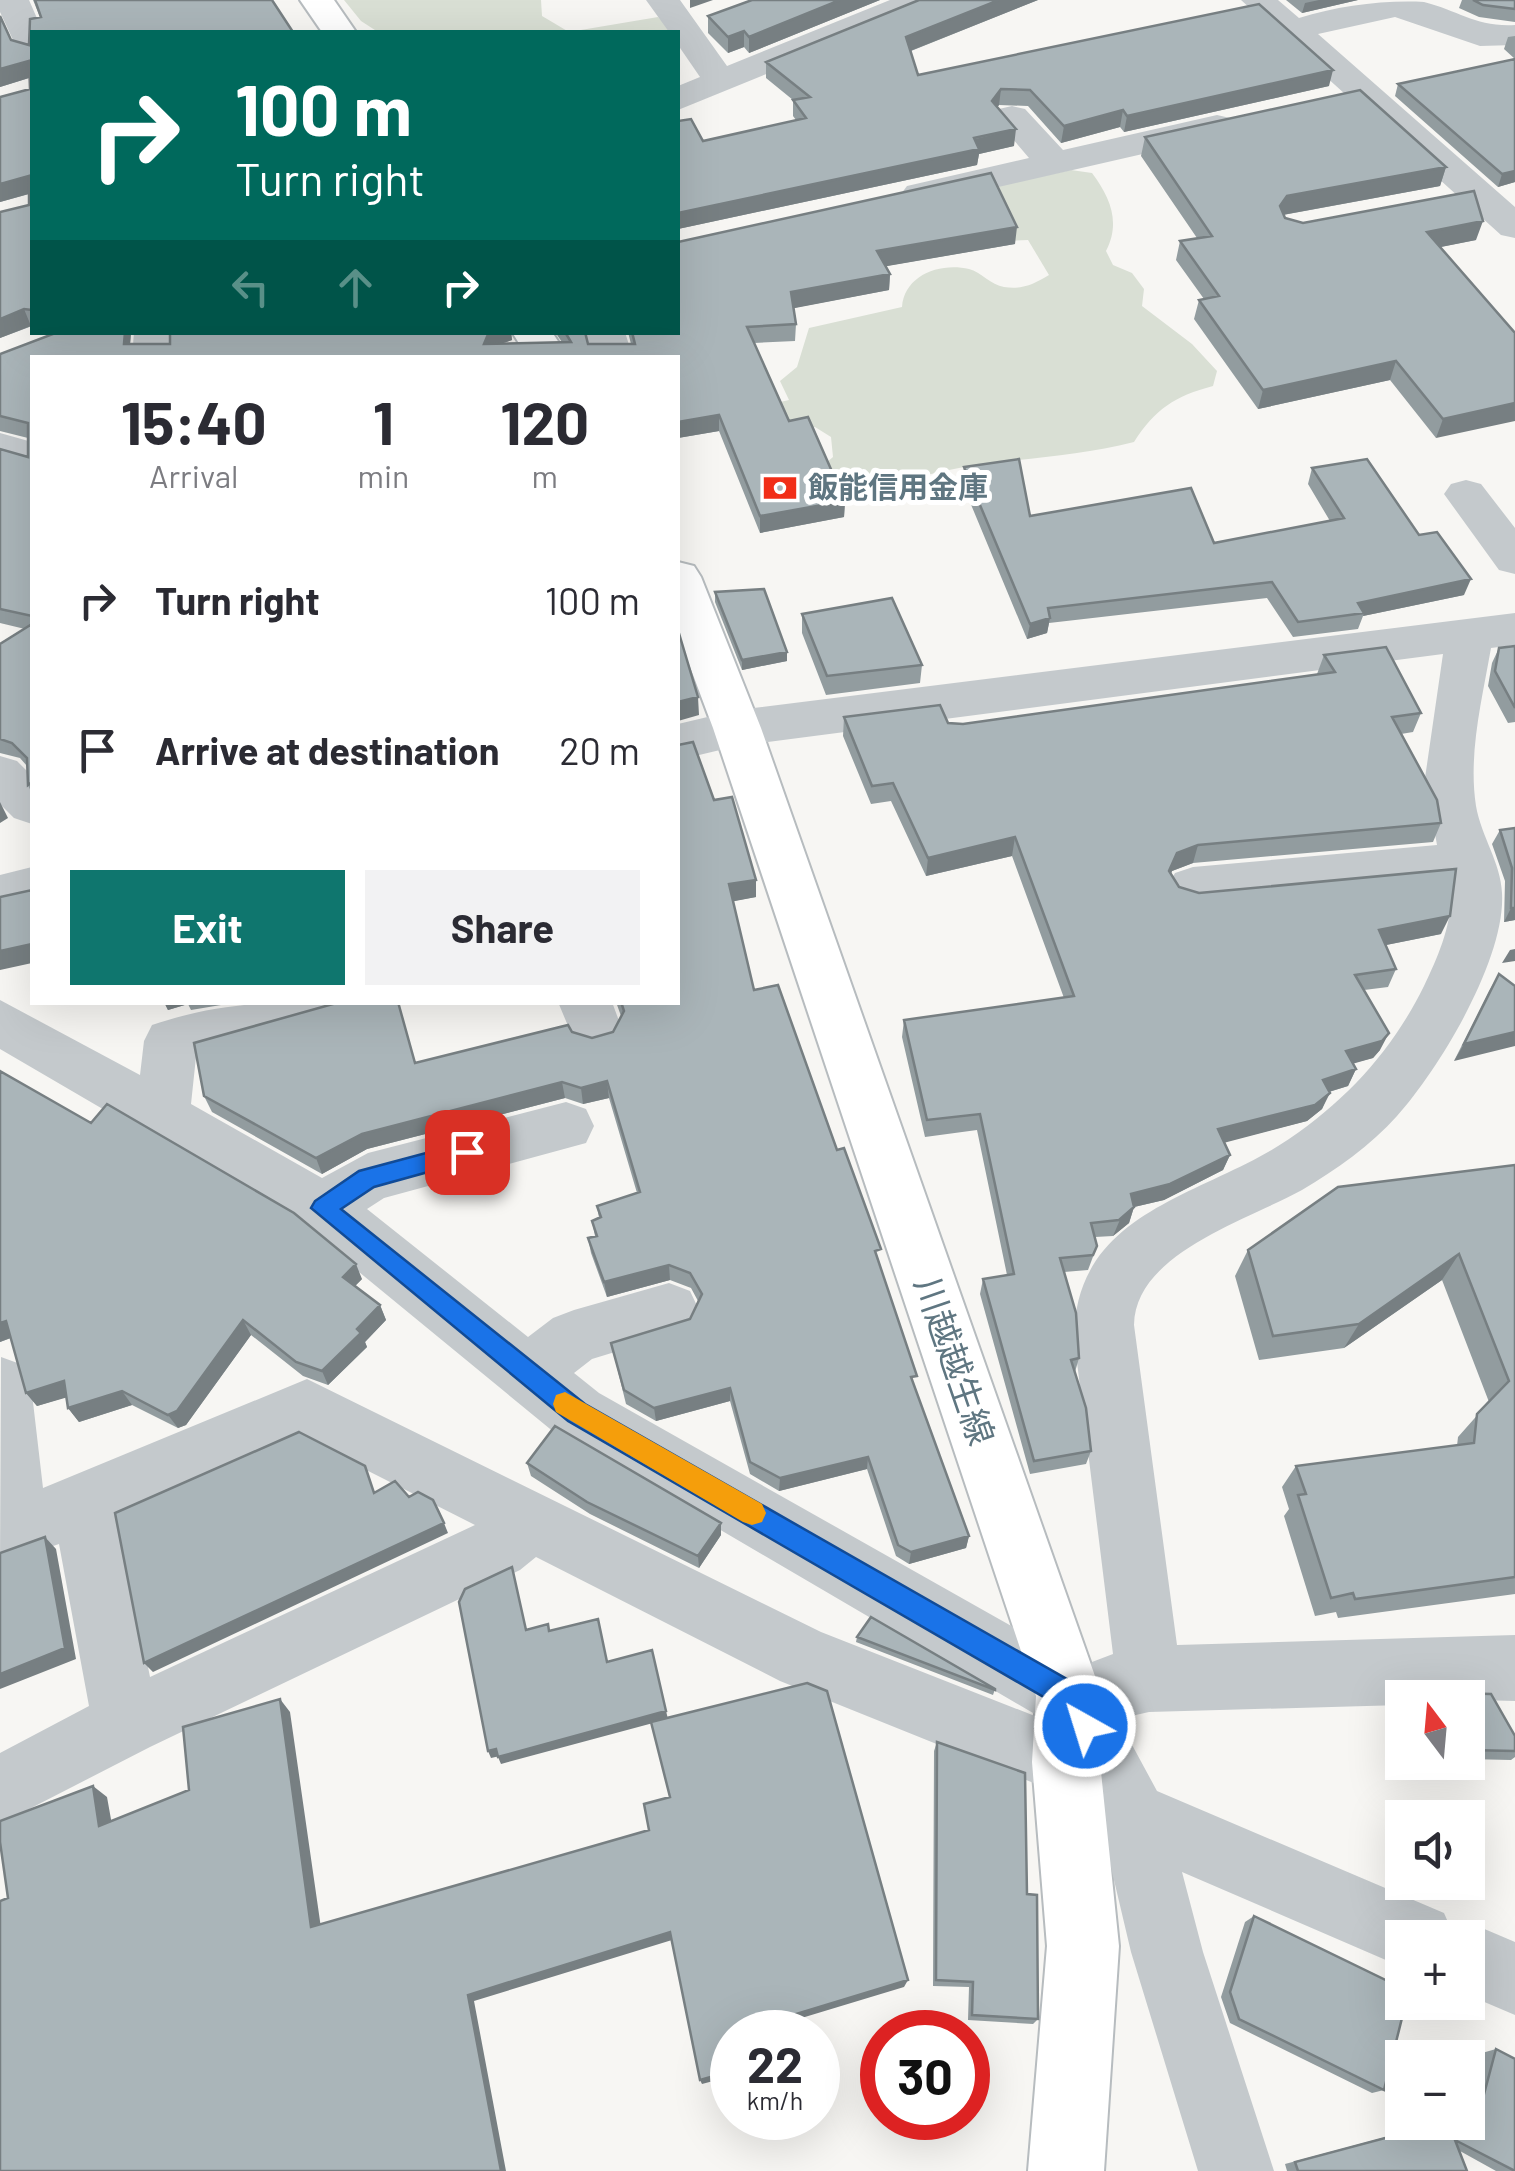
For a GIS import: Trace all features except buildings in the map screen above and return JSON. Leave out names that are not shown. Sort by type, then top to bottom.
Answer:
[{"type":"main road","points":[[317,0],[337,30]]},
{"type":"main road","name":"川越越生線","points":[[680,582],[737,728],[1069,1696],[1066,1762],[1083,1946],[1066,2171]]},
{"type":"street","points":[[12,0],[30,43]]},
{"type":"street","points":[[680,97],[919,0]]},
{"type":"street","points":[[1292,30],[1419,3],[1474,37],[1515,35]]},
{"type":"street","points":[[1248,5],[1292,30],[1362,93],[1458,198],[1515,227]]},
{"type":"street","points":[[673,13],[720,81]]},
{"type":"street","points":[[673,13],[718,14]]},
{"type":"street","points":[[1324,102],[1362,93]]},
{"type":"street","points":[[1012,118],[1055,164]]},
{"type":"street","points":[[883,202],[1247,120]]},
{"type":"street","points":[[0,447],[30,455]]},
{"type":"street","points":[[1466,494],[1515,558]]},
{"type":"street","points":[[680,742],[737,728],[1493,633],[1451,761],[1454,823],[1478,894],[1471,931],[1418,1042],[1378,1099],[1299,1162],[1164,1236],[1112,1283],[1104,1306],[1104,1338],[1149,1678]]},
{"type":"street","points":[[0,774],[30,803]]},
{"type":"street","points":[[1194,887],[1468,862]]},
{"type":"street","points":[[0,895],[30,888]]},
{"type":"street","points":[[162,1115],[171,1041],[313,1005]]},
{"type":"street","points":[[0,1022],[323,1208],[576,1413],[1069,1696],[1133,1815],[1167,1952],[1236,2171]]},
{"type":"street","points":[[323,1208],[368,1178],[566,1126]]},
{"type":"street","points":[[528,1374],[574,1337],[670,1310]]},
{"type":"street","points":[[1,1385],[7,1530],[84,1504],[308,1408],[803,1658],[1066,1762]]},
{"type":"street","points":[[84,1504],[126,1723]]},
{"type":"street","points":[[0,1790],[126,1723],[498,1548],[531,1521]]},
{"type":"street","points":[[1069,1696],[1149,1678],[1515,1668]]},
{"type":"street","points":[[1133,1815],[1385,1923]]},
{"type":"street","points":[[1485,1966],[1515,1979]]},
{"type":"shaded area","points":[[344,0],[541,0],[542,16],[566,30],[375,30],[361,21]]},
{"type":"shaded area","points":[[658,17],[673,30],[581,30]]},
{"type":"shaded area","points":[[1071,170],[1092,173],[1104,191],[1113,220],[1106,251],[1113,265],[1132,273],[1144,289],[1142,306],[1192,344],[1217,371],[1213,386],[1167,405],[1134,442],[959,468],[854,490],[839,491],[820,468],[833,457],[831,437],[815,427],[772,434],[759,407],[789,400],[780,381],[797,367],[809,328],[902,307],[909,287],[935,270],[969,269],[1010,288],[1028,286],[1049,275],[1028,240],[1004,241],[989,188]]},
{"type":"slow traffic","points":[[565,1404],[752,1513]]},
{"type":"place","name":"飯能信用金庫","points":[[780,488]]},
{"type":"route","points":[[467,1152],[368,1178],[323,1208],[576,1413],[1069,1696],[1085,1726]]}]
